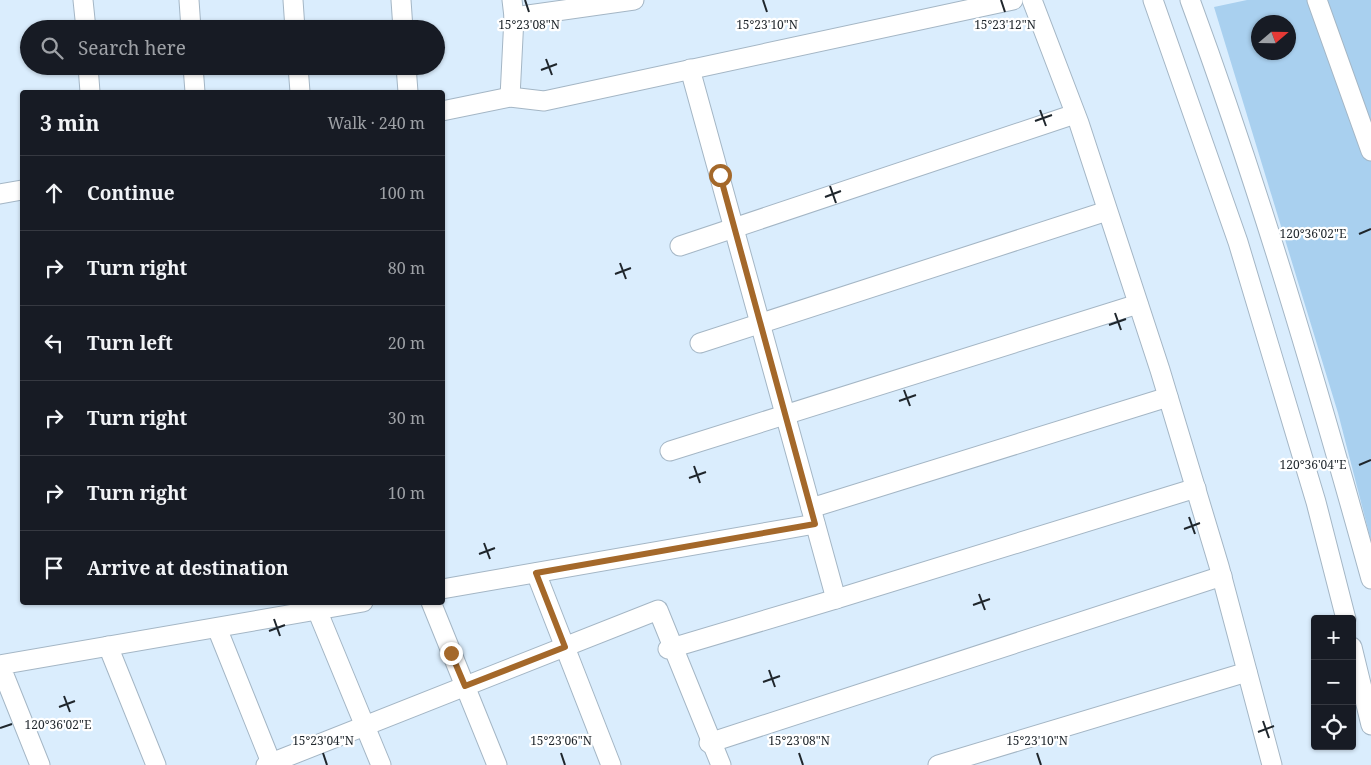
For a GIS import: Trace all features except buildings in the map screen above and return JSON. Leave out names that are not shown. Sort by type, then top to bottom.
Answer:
[{"type":"street","points":[[84,0],[85,20]]},
{"type":"street","points":[[189,0],[190,20]]},
{"type":"street","points":[[293,0],[294,20]]},
{"type":"street","points":[[401,0],[402,20]]},
{"type":"street","points":[[510,97],[513,8],[634,0]]},
{"type":"street","points":[[445,110],[510,97],[544,101],[1013,0]]},
{"type":"street","points":[[1032,0],[1074,114],[1168,397],[1222,576],[1272,765]]},
{"type":"street","points":[[1153,0],[1238,242],[1316,502],[1345,615]]},
{"type":"street","points":[[1190,0],[1250,171],[1371,579]]},
{"type":"street","points":[[1317,0],[1371,151]]},
{"type":"street","points":[[690,69],[836,599]]},
{"type":"street","points":[[89,75],[90,90]]},
{"type":"street","points":[[194,75],[195,90]]},
{"type":"street","points":[[299,75],[300,90]]},
{"type":"street","points":[[407,75],[408,90]]},
{"type":"street","points":[[680,246],[1074,114]]},
{"type":"street","points":[[0,194],[20,190]]},
{"type":"street","points":[[700,343],[1107,211]]},
{"type":"street","points":[[670,451],[1138,304]]},
{"type":"street","points":[[445,588],[536,573],[813,516],[1168,397]]},
{"type":"street","points":[[670,649],[1196,488]]},
{"type":"street","points":[[536,573],[611,765]]},
{"type":"street","points":[[710,742],[1222,576]]},
{"type":"street","points":[[40,765],[0,665],[346,605]]},
{"type":"street","points":[[431,605],[497,765]]},
{"type":"street","points":[[317,610],[380,765]]},
{"type":"street","points":[[217,628],[270,764],[658,610],[670,649],[721,765]]},
{"type":"street","points":[[108,646],[156,765]]},
{"type":"street","points":[[1355,660],[1371,725]]},
{"type":"street","points":[[938,765],[1247,672]]},
{"type":"shaded area","points":[[1247,0],[1371,0],[1371,541],[1338,413],[1214,7]]},
{"type":"route","points":[[451,653],[465,686],[565,647],[536,573],[815,524],[720,175]]}]
